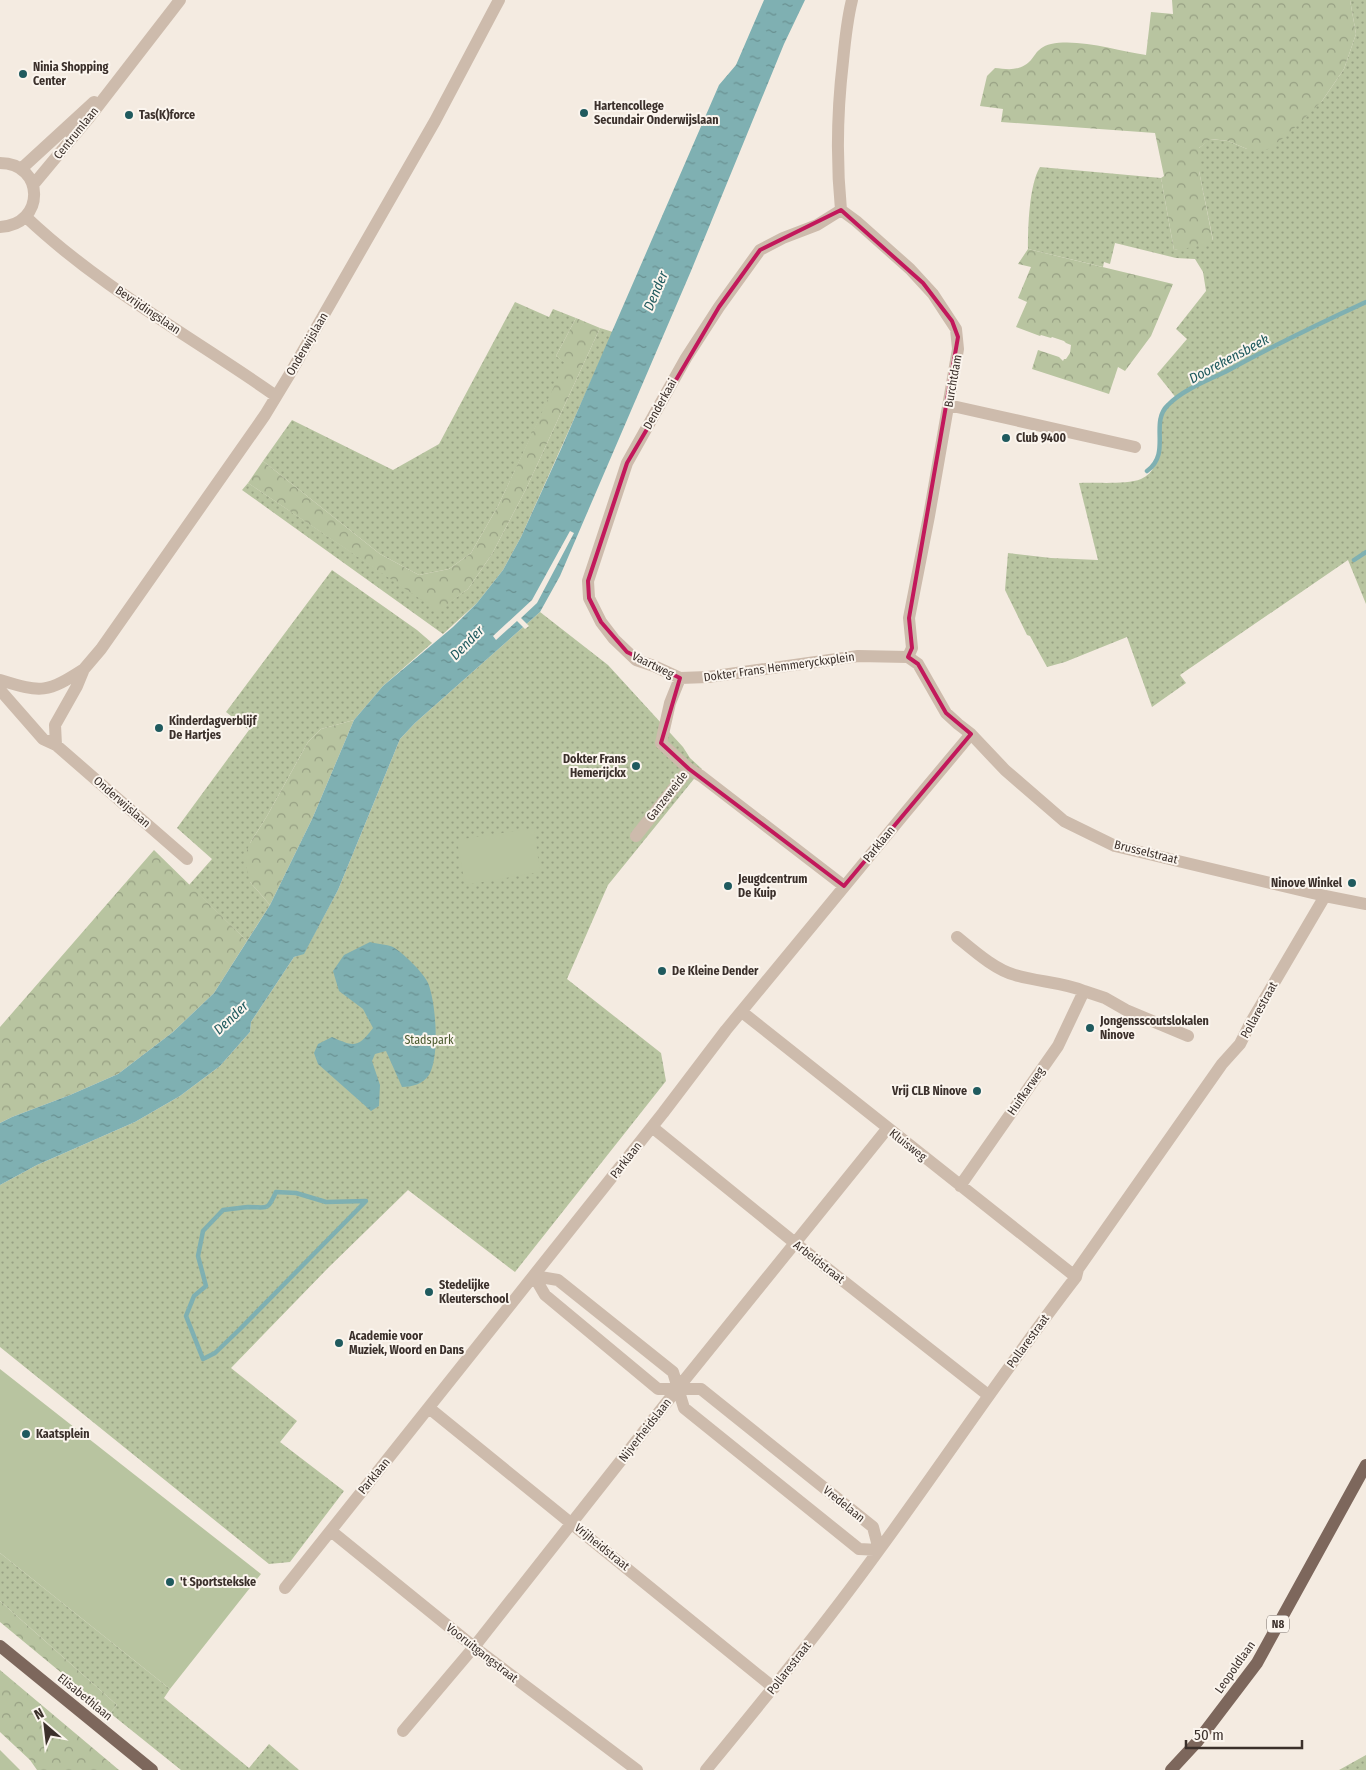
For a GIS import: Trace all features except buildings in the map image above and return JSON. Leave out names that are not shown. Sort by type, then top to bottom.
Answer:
[{"type":"main road","name":"Leopoldlaan","points":[[1171,1770],[1196,1742],[1257,1663],[1366,1465]]},
{"type":"main road","name":"Elisabethlaan","points":[[0,1646],[152,1770]]},
{"type":"street","name":"Centrumlaan","points":[[33,185],[180,0]]},
{"type":"street","name":"Onderwijslaan","points":[[56,745],[55,725],[77,686],[84,669],[122,619],[265,415],[421,146],[499,0]]},
{"type":"street","points":[[841,210],[837,172],[837,133],[848,17],[852,0]]},
{"type":"street","name":"Centrumlaan","points":[[21,169],[118,80]]},
{"type":"street","points":[[0,163],[11,164],[21,169],[33,185],[35,195],[33,204],[26,217],[10,226],[0,226]]},
{"type":"street","name":"Burchtdam","points":[[841,210],[910,269],[933,294],[952,321],[958,337],[958,349],[929,516],[909,618],[912,648],[908,658]]},
{"type":"street","name":"Denderkaai","points":[[627,652],[601,622],[589,598],[588,582],[627,463],[686,358],[719,307],[760,250],[783,238],[817,225],[841,210]]},
{"type":"street","name":"Bevrijdingslaan","points":[[26,217],[72,257],[147,311],[276,396]]},
{"type":"street","points":[[948,404],[1135,447]]},
{"type":"street","name":"Vaartweg","points":[[627,652],[636,660],[680,678]]},
{"type":"street","name":"Dokter Frans Hemmeryckxplein","points":[[680,678],[708,678],[851,656],[908,658]]},
{"type":"street","name":"Brusselstraat","points":[[908,658],[918,664],[946,713],[971,734],[1005,770],[1064,821],[1115,846],[1366,904]]},
{"type":"street","name":"Onderwijslaan","points":[[0,680],[29,689],[43,689],[58,685],[84,669]]},
{"type":"street","name":"Ganzeweide","points":[[636,836],[689,769],[661,743],[670,703],[680,678]]},
{"type":"street","name":"Onderwijslaan","points":[[0,690],[43,739],[56,745],[188,859]]},
{"type":"street","name":"Parklaan","points":[[285,1588],[742,1012],[971,734]]},
{"type":"street","points":[[689,769],[701,776],[844,886]]},
{"type":"street","name":"Pollarestraat","points":[[706,1770],[774,1688],[879,1550],[988,1395],[1076,1278],[1078,1269],[1222,1064],[1240,1044],[1325,896]]},
{"type":"street","points":[[957,937],[1006,972],[1016,976],[1054,982],[1105,998],[1126,1010],[1188,1036]]},
{"type":"street","name":"Huifkarweg","points":[[960,1186],[1058,1046],[1084,991]]},
{"type":"street","name":"Kluisweg","points":[[742,1012],[1076,1278]]},
{"type":"street","name":"Arbeidstraat","points":[[652,1127],[795,1244],[988,1395]]},
{"type":"street","name":"Nijverheidslaan","points":[[403,1731],[474,1647],[678,1388],[887,1129]]},
{"type":"street","name":"Vredelaan","points":[[534,1276],[544,1295],[658,1388],[678,1388],[701,1389],[709,1395],[873,1528],[879,1550],[859,1549],[684,1408],[678,1388],[673,1372],[558,1280],[534,1276]]},
{"type":"street","name":"Vrijheidstraat","points":[[429,1408],[774,1688]]},
{"type":"street","name":"Vooruitgangstraat","points":[[331,1531],[474,1647],[637,1770]]},
{"type":"highlighted area","points":[[841,210],[923,283],[952,321],[958,337],[909,618],[912,648],[908,657],[918,664],[946,713],[971,734],[844,886],[689,769],[661,743],[680,678],[627,652],[601,622],[589,598],[588,581],[627,463],[719,307],[760,250]]},
{"type":"green space","points":[[1172,0],[1350,0],[1356,34],[1344,69],[1322,101],[1286,136],[1267,150],[1247,149],[1228,141],[1211,139],[1199,148],[1199,171],[1213,241],[1194,247],[1174,250],[1161,178],[1164,176],[1155,133],[1001,122],[1003,109],[980,106],[987,76],[995,68],[1010,69],[1022,67],[1041,48],[1051,44],[1086,44],[1146,55],[1151,12],[1173,14]]},
{"type":"green space","points":[[1350,0],[1366,0],[1366,604],[1348,560],[1180,675],[1186,683],[1152,707],[1127,637],[1065,662],[1047,667],[1030,636],[1027,635],[1005,590],[1008,553],[1051,558],[1098,560],[1079,483],[1135,481],[1149,474],[1154,466],[1159,447],[1162,417],[1165,409],[1177,399],[1157,374],[1187,339],[1176,329],[1206,291],[1203,272],[1195,259],[1176,258],[1115,243],[1110,264],[1104,262],[1103,267],[1028,249],[1033,184],[1040,167],[1161,178],[1174,250],[1213,240],[1199,171],[1199,148],[1210,139],[1228,141],[1247,149],[1322,101],[1344,69],[1356,34]]},
{"type":"green space","points":[[1028,249],[1173,284],[1151,336],[1125,371],[1118,367],[1109,394],[1032,369],[1038,350],[1059,357],[1063,361],[1070,353],[1071,345],[1052,337],[1040,336],[1016,327],[1027,302],[1018,298],[1031,267],[1018,264]]},
{"type":"green space","points":[[515,302],[549,317],[553,309],[576,318],[556,356],[566,363],[498,506],[471,553],[449,569],[419,575],[380,554],[263,461],[292,420],[393,470],[439,444]]},
{"type":"green space","points":[[576,318],[600,328],[526,489],[492,554],[468,589],[438,611],[248,483],[263,461],[380,554],[419,575],[449,569],[471,553],[498,506],[565,363],[556,356]]},
{"type":"green space","points":[[600,328],[613,332],[521,537],[503,570],[477,603],[443,634],[242,490],[248,483],[438,610],[468,589],[492,554],[526,489]]},
{"type":"green space","points":[[332,570],[417,630],[432,643],[383,686],[354,720],[321,729],[308,742],[250,843],[250,882],[270,905],[247,941],[189,885],[212,859],[177,828],[249,730],[226,712]]},
{"type":"green space","name":"Stadspark","points":[[540,612],[608,665],[683,747],[690,758],[702,769],[608,885],[567,979],[661,1053],[666,1081],[515,1272],[408,1190],[328,1268],[231,1368],[297,1421],[280,1442],[344,1491],[290,1562],[269,1564],[0,1347],[0,1185],[37,1165],[135,1122],[180,1096],[220,1066],[250,1032],[251,1022],[294,957],[304,953],[338,890],[400,739],[415,723]]},
{"type":"green space","points":[[354,720],[313,817],[270,905],[250,882],[244,858],[250,843],[308,742],[321,729]]},
{"type":"green space","points":[[534,828],[540,872],[465,885],[457,840]]},
{"type":"green space","points":[[154,850],[247,941],[214,993],[173,1032],[118,1074],[0,1123],[0,1027]]},
{"type":"green space","points":[[0,1369],[261,1574],[170,1689],[0,1553]]},
{"type":"green space","points":[[0,1553],[170,1689],[164,1698],[249,1768],[269,1744],[299,1770],[181,1770],[110,1713],[117,1705],[0,1601]]},
{"type":"green space","points":[[0,1601],[117,1705],[110,1713],[0,1622]]},
{"type":"green space","points":[[0,1670],[119,1770],[37,1770],[30,1760],[0,1732]]},
{"type":"green space","points":[[0,1750],[20,1770],[0,1770]]},
{"type":"green space","points":[[1366,1755],[1366,1770],[1339,1770]]},
{"type":"water","name":"Dender","points":[[764,0],[805,0],[784,44],[691,271],[560,576],[540,612],[415,723],[400,739],[338,890],[304,954],[294,957],[251,1022],[250,1032],[220,1066],[180,1096],[135,1122],[37,1165],[0,1185],[0,1123],[118,1074],[173,1032],[214,993],[270,905],[313,817],[354,720],[383,686],[453,627],[477,603],[503,570],[521,537],[561,449],[719,85],[736,65]]},
{"type":"water","points":[[370,942],[393,947],[422,974],[431,992],[436,1029],[435,1056],[432,1067],[427,1078],[417,1084],[402,1087],[386,1051],[375,1054],[372,1061],[380,1085],[379,1106],[371,1111],[318,1064],[314,1053],[318,1044],[332,1037],[346,1043],[355,1044],[363,1039],[373,1028],[363,1009],[339,991],[333,971],[344,955]]},
{"type":"pier","points":[[570,531],[574,533],[537,603],[521,618],[529,626],[525,629],[517,621],[496,640],[493,636],[532,600]]},
{"type":"waterway","name":"Doorekensbeek","points":[[1147,471],[1154,464],[1158,456],[1160,420],[1163,412],[1174,400],[1195,386],[1366,302]]},
{"type":"waterway","points":[[1354,560],[1366,552]]},
{"type":"waterway","points":[[276,1192],[296,1193],[326,1202],[366,1201],[239,1330],[215,1353],[203,1359],[186,1316],[194,1296],[206,1286],[198,1256],[203,1231],[223,1210],[266,1207],[276,1192]]},
{"type":"place","name":"Ninia Shopping Center","points":[[23,74]]},
{"type":"place","name":"Hartencollege Secundair Onderwijslaan","points":[[584,113]]},
{"type":"place","name":"Tas(K)force","points":[[129,115]]},
{"type":"place","name":"Club 9400","points":[[1006,438]]},
{"type":"place","name":"Kinderdagverblijf De Hartjes","points":[[159,728]]},
{"type":"place","name":"Dokter Frans Hemerijckx","points":[[636,766]]},
{"type":"place","name":"Ninove Winkel","points":[[1352,883]]},
{"type":"place","name":"Jeugdcentrum De Kuip","points":[[728,886]]},
{"type":"place","name":"De Kleine Dender","points":[[662,971]]},
{"type":"place","name":"Jongensscoutslokalen Ninove","points":[[1090,1028]]},
{"type":"place","name":"Vrij CLB Ninove","points":[[977,1091]]},
{"type":"place","name":"Stedelijke Kleuterschool","points":[[429,1292]]},
{"type":"place","name":"Academie voor Muziek, Woord en Dans","points":[[339,1343]]},
{"type":"place","name":"Kaatsplein","points":[[26,1434]]},
{"type":"place","name":"'t Sportstekske","points":[[170,1582]]}]
